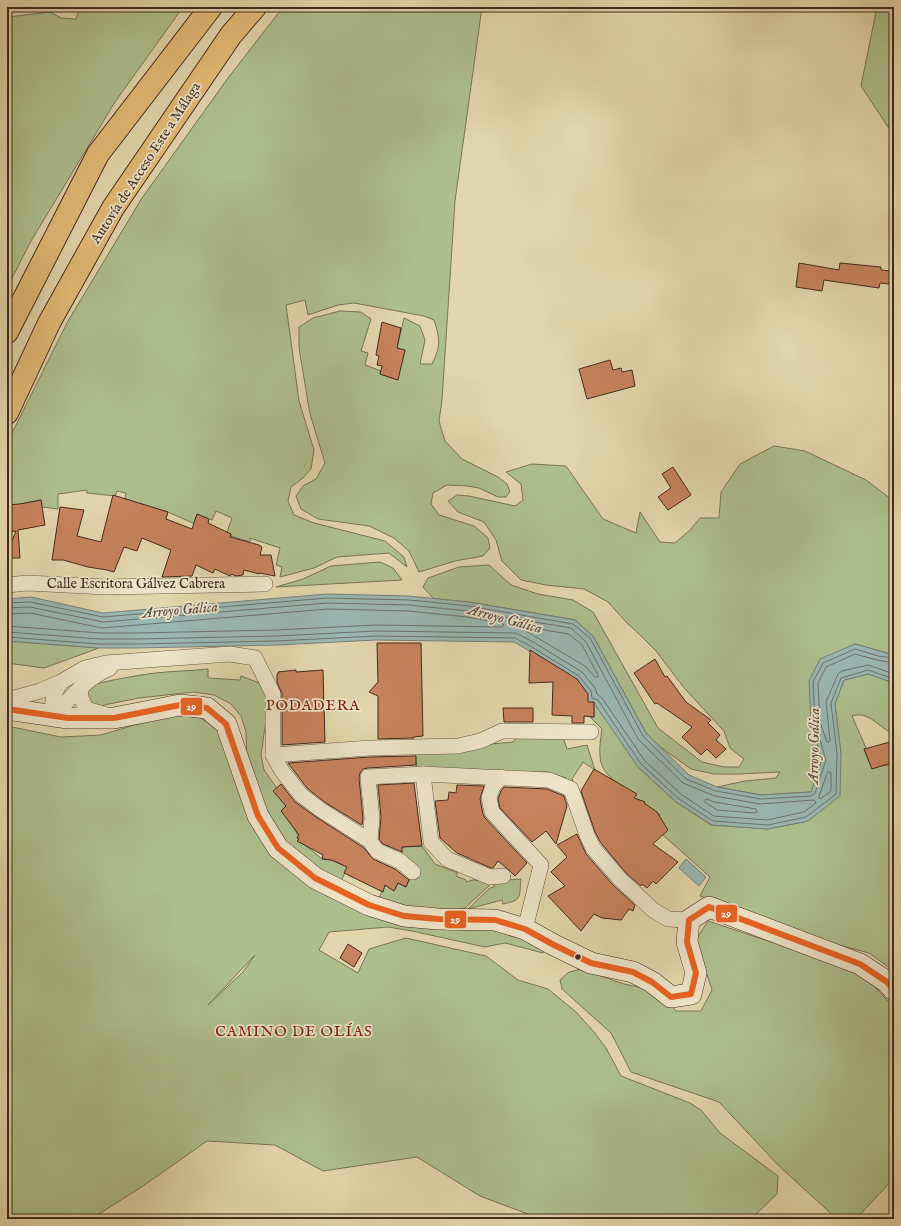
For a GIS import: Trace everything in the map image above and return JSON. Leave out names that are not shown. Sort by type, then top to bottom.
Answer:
[{"type":"highway","points":[[7,332],[98,154],[211,7]]},
{"type":"highway","name":"Autovía de Acceso Este a Málaga","points":[[7,413],[49,323],[113,208],[232,35],[255,7]]},
{"type":"main road","points":[[7,709],[68,718],[114,718],[180,705],[207,708],[226,724],[258,816],[278,848],[315,878],[369,905],[404,916],[438,919],[495,920],[525,929],[591,963],[633,972],[652,982],[672,997],[691,994],[696,973],[687,942],[689,920],[709,907],[860,964],[887,982],[894,990]]},
{"type":"street","name":"Calle Escritora Gálvez Cabrera","points":[[7,585],[27,583],[106,587],[265,584]]},
{"type":"street","points":[[7,700],[40,691],[61,682],[85,668],[106,663],[230,654],[255,658],[273,694],[273,755],[282,771],[302,795],[321,810],[370,841],[377,851],[400,861],[413,872]]},
{"type":"street","points":[[54,716],[82,685],[98,673],[125,662]]},
{"type":"street","points":[[54,716],[52,703],[54,693],[61,682]]},
{"type":"street","points":[[82,685],[80,696],[86,709],[114,718]]},
{"type":"street","points":[[273,755],[370,748],[458,746],[480,741],[502,731],[591,732]]},
{"type":"street","points":[[370,841],[372,818],[368,777],[423,774],[549,780],[571,789],[593,848],[620,879],[653,910],[668,919],[689,920]]},
{"type":"street","points":[[423,774],[431,842],[447,859],[490,877],[503,876]]},
{"type":"street","points":[[501,777],[493,786],[489,798],[492,812],[541,865],[525,929]]},
{"type":"green space","points":[[80,7],[183,7],[115,102],[31,241],[7,288],[7,17],[50,12],[61,18],[76,19]]},
{"type":"green space","points":[[283,7],[482,7],[455,201],[442,400],[439,421],[445,441],[462,459],[498,477],[507,484],[510,492],[506,497],[498,497],[479,488],[447,485],[433,493],[431,504],[439,515],[474,526],[488,538],[490,548],[483,556],[455,561],[419,572],[409,551],[394,538],[369,526],[318,519],[301,509],[296,496],[303,486],[316,479],[325,463],[310,414],[299,348],[299,327],[313,318],[340,311],[361,312],[371,319],[361,351],[368,353],[365,365],[381,371],[380,374],[397,380],[405,351],[397,348],[404,318],[420,326],[425,340],[420,364],[432,364],[437,352],[439,342],[434,320],[424,316],[354,303],[338,305],[308,315],[305,300],[286,305],[299,401],[314,450],[311,469],[303,478],[291,487],[288,501],[294,515],[314,523],[385,541],[404,557],[407,567],[389,553],[337,557],[314,568],[280,577],[282,567],[276,565],[280,548],[250,538],[250,542],[231,536],[231,534],[227,532],[232,518],[216,511],[212,520],[197,514],[193,523],[168,512],[125,499],[126,493],[117,491],[115,496],[87,493],[87,490],[58,494],[58,509],[42,507],[40,500],[7,505],[7,443],[68,321],[142,198],[228,78]]},
{"type":"green space","points":[[877,7],[894,7],[894,136],[861,86]]},
{"type":"green space","points":[[774,446],[805,451],[866,480],[891,499],[894,498],[894,655],[855,644],[811,723],[822,760],[811,792],[761,795],[717,787],[745,781],[776,778],[780,772],[714,774],[691,769],[659,746],[646,733],[593,636],[575,620],[469,602],[434,599],[423,587],[428,578],[459,567],[489,565],[511,585],[538,594],[573,600],[593,612],[658,728],[702,762],[724,767],[739,767],[744,759],[730,748],[724,731],[685,689],[656,651],[608,602],[584,589],[546,585],[521,580],[502,561],[496,540],[484,522],[458,512],[448,501],[457,495],[469,496],[515,506],[523,500],[521,484],[506,472],[532,464],[566,466],[603,519],[636,533],[640,512],[660,542],[675,543],[690,530],[700,518],[719,518],[721,492],[740,464]]},
{"type":"green space","points":[[380,562],[393,568],[402,580],[276,587],[303,579],[331,566]]},
{"type":"green space","points":[[7,641],[99,648],[44,668],[7,663]]},
{"type":"green space","points":[[208,669],[208,678],[240,680],[241,676],[262,684],[266,690],[267,713],[261,755],[264,770],[288,804],[289,820],[298,835],[298,841],[322,859],[331,860],[342,865],[350,860],[340,884],[323,877],[271,829],[247,764],[246,732],[241,716],[231,704],[214,695],[193,692],[139,698],[99,706],[91,705],[86,697],[88,686],[105,682],[155,673]]},
{"type":"green space","points":[[868,674],[894,683],[894,734],[869,718],[858,715],[852,716],[866,748],[864,749],[872,768],[886,766],[894,762],[894,974],[887,966],[869,953],[816,939],[700,896],[710,877],[663,835],[660,815],[644,803],[645,802],[634,798],[637,795],[618,784],[607,774],[601,762],[600,755],[602,729],[590,717],[594,717],[594,702],[638,767],[676,802],[711,825],[768,829],[808,821],[841,754],[835,704],[844,680]]},
{"type":"green space","points":[[168,715],[199,717],[215,727],[226,745],[265,844],[285,867],[327,896],[367,911],[518,934],[545,948],[543,953],[505,943],[485,947],[388,927],[329,932],[319,950],[358,973],[369,949],[406,938],[486,956],[518,980],[548,989],[576,1012],[594,1032],[606,1048],[621,1076],[690,1103],[701,1110],[720,1133],[778,1176],[777,1194],[751,1219],[541,1219],[480,1196],[417,1157],[323,1171],[275,1145],[207,1141],[143,1186],[91,1219],[7,1219],[7,726],[61,737],[101,735]],"holes":[[[255,955],[243,972],[208,1005]]]},
{"type":"green space","points":[[519,734],[563,737],[567,749],[587,745],[595,770],[583,762],[571,783],[566,778],[548,772],[417,770],[415,751],[513,742]]},
{"type":"green space","points":[[422,846],[435,864],[458,873],[456,876],[466,880],[466,882],[473,880],[489,881],[490,885],[465,908],[460,910],[413,913],[379,898],[385,885],[394,891],[398,883],[406,887],[411,875],[420,874],[420,871],[413,869],[402,857],[402,847]]},
{"type":"green space","points":[[521,879],[520,894],[514,901],[503,904],[502,900],[468,909],[490,888],[494,887],[494,881]]},
{"type":"green space","points":[[708,921],[825,960],[869,980],[894,1008],[894,1178],[856,1219],[837,1219],[778,1165],[719,1102],[631,1072],[611,1033],[562,989],[560,980],[569,972],[581,969],[624,984],[657,991],[676,1011],[701,1011],[712,990],[696,940]]},
{"type":"water","name":"Arroyo Gálica","points":[[327,594],[409,596],[469,602],[575,620],[593,636],[646,733],[689,775],[717,787],[761,795],[811,792],[822,760],[811,723],[809,681],[820,659],[855,644],[894,655],[894,683],[868,674],[844,680],[835,704],[841,754],[840,796],[808,821],[768,829],[712,825],[676,802],[638,767],[594,703],[588,702],[587,694],[577,679],[514,642],[376,640],[277,645],[99,648],[7,641],[7,599],[31,597],[103,613]]},
{"type":"water","points":[[686,859],[706,877],[699,886],[679,868]]},
{"type":"building","points":[[799,263],[839,270],[840,263],[881,267],[881,270],[891,271],[889,284],[880,283],[879,288],[824,280],[822,291],[796,287]]},
{"type":"building","points":[[382,322],[401,328],[397,348],[405,350],[398,380],[380,374],[382,366],[377,365],[379,356],[376,355]]},
{"type":"building","points":[[610,360],[613,370],[621,368],[622,372],[632,370],[635,386],[587,399],[579,369]]},
{"type":"building","points":[[673,467],[691,495],[668,510],[658,497],[671,488],[662,474]]},
{"type":"building","points":[[113,495],[168,512],[166,519],[192,529],[197,514],[209,519],[208,523],[231,534],[230,537],[262,547],[260,555],[271,555],[275,576],[244,570],[243,575],[236,576],[231,574],[230,576],[215,569],[213,573],[196,565],[192,576],[162,577],[171,550],[142,538],[137,551],[124,547],[114,572],[63,560],[52,560],[60,507],[84,510],[77,536],[101,542]]},
{"type":"building","points":[[41,500],[45,525],[18,530],[20,558],[7,558],[7,553],[16,531],[8,532],[7,505]]},
{"type":"building","points":[[377,643],[421,643],[423,736],[414,738],[378,739],[378,696],[369,692],[378,682]]},
{"type":"building","points":[[530,650],[577,679],[588,694],[588,702],[594,702],[594,717],[584,716],[584,723],[572,723],[572,716],[552,715],[553,682],[529,683]]},
{"type":"building","points":[[655,659],[665,677],[667,676],[686,702],[711,720],[708,723],[720,735],[716,740],[726,749],[716,758],[707,749],[701,755],[682,737],[692,727],[657,703],[655,704],[634,673]]},
{"type":"building","points":[[296,670],[296,672],[323,670],[325,742],[282,745],[282,694],[277,682],[277,674],[278,672]]},
{"type":"building","points":[[503,708],[533,708],[533,722],[504,722]]},
{"type":"building","points":[[894,741],[894,762],[872,769],[864,749]]},
{"type":"building","points":[[416,756],[416,765],[363,769],[359,778],[363,818],[362,825],[326,803],[307,788],[288,763],[370,757]]},
{"type":"building","points":[[594,769],[637,794],[634,798],[645,802],[644,803],[657,812],[668,830],[653,844],[678,862],[656,884],[653,881],[647,888],[642,884],[641,886],[626,873],[601,843],[595,832],[581,791]]},
{"type":"building","points":[[414,783],[422,846],[402,847],[402,852],[383,844],[379,839],[381,817],[378,785]]},
{"type":"building","points":[[281,784],[295,802],[364,848],[373,859],[395,869],[409,880],[406,887],[398,883],[394,891],[385,885],[383,892],[344,873],[347,867],[332,860],[322,859],[323,855],[297,841],[299,839],[297,838],[299,835],[281,811],[286,806],[273,791]]},
{"type":"building","points":[[457,785],[484,786],[480,799],[485,818],[527,863],[515,876],[498,861],[493,868],[491,868],[457,853],[440,838],[435,801],[448,800],[449,792],[456,793]]},
{"type":"building","points":[[504,787],[547,789],[564,796],[567,806],[556,844],[546,831],[532,842],[500,808],[498,799]]},
{"type":"building","points":[[577,834],[586,854],[613,885],[635,905],[633,911],[629,909],[621,920],[602,918],[594,914],[581,931],[548,896],[565,886],[551,872],[567,857],[557,845]]},
{"type":"building","points":[[348,944],[362,953],[354,967],[340,958]]},
{"type":"transit line","name":"29","points":[[7,709],[68,718],[114,718],[180,705],[207,708],[226,724],[258,816],[278,848],[315,878],[369,905],[404,916],[438,919],[495,920],[525,929],[591,963],[633,972],[652,982],[671,997],[691,994],[696,973],[687,942],[689,920],[709,907],[860,964],[887,982],[894,990]]},
{"type":"district","name":"PODADERA","points":[[313,705]]},
{"type":"district","name":"CAMINO DE OLÍAS","points":[[294,1031]]}]
